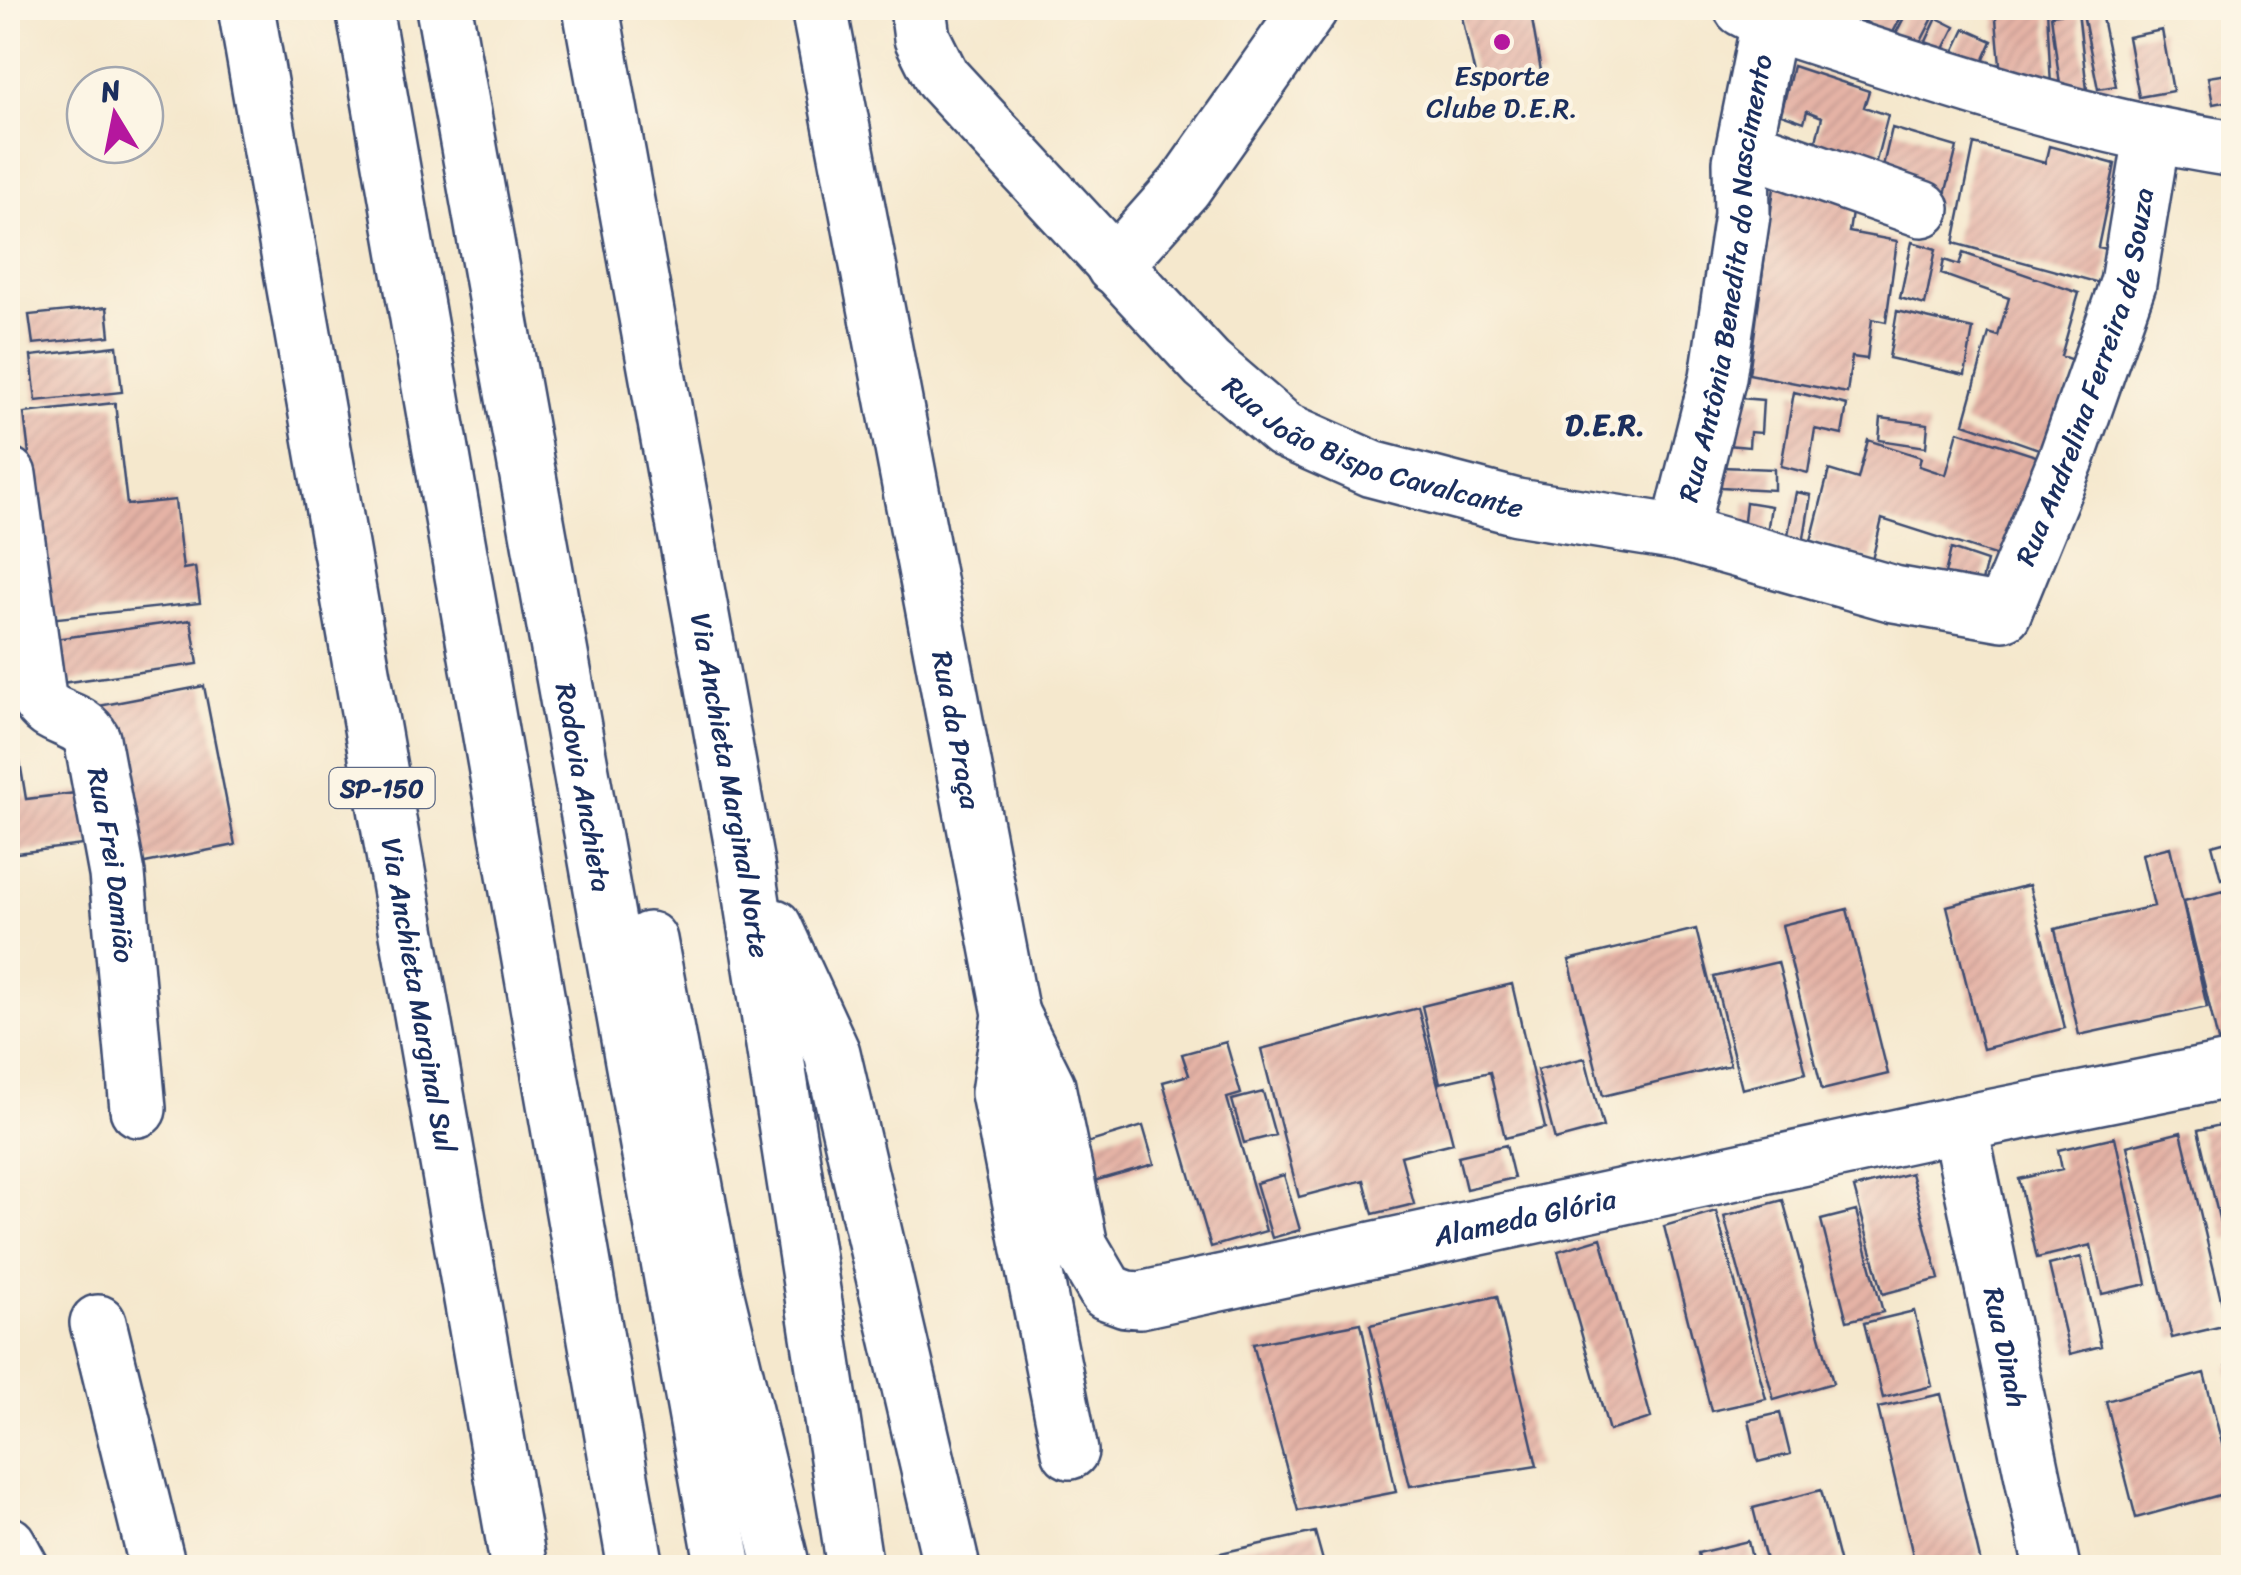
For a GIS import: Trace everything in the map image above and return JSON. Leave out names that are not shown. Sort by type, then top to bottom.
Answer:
[{"type":"main road","name":"Via Anchieta Marginal Sul","points":[[246,8],[519,1568]]},
{"type":"main road","points":[[364,8],[636,1568]]},
{"type":"main road","name":"Rodovia Anchieta","points":[[444,8],[724,1568]]},
{"type":"main road","name":"Via Anchieta Marginal Norte","points":[[591,8],[746,864],[855,1568]]},
{"type":"main road","name":"Rua da Praça","points":[[819,8],[1011,1014],[999,1093],[1070,1451]]},
{"type":"main road","name":"Rua João Bispo Cavalcante","points":[[918,8],[922,38],[942,78],[1207,364],[1284,430],[1372,470],[1517,507],[1679,533],[1894,594],[2003,613]]},
{"type":"main road","points":[[1114,266],[1184,187],[1310,8]]},
{"type":"main road","points":[[1761,12],[2001,96],[2152,136],[2234,149]]},
{"type":"main road","name":"Rua Antônia Benedita do Nascimento","points":[[1679,533],[1718,377],[1742,216],[1741,162],[1761,12]]},
{"type":"main road","name":"Rua Andrelina Ferreira de Souza","points":[[2003,613],[2067,457],[2128,282],[2152,136]]},
{"type":"main road","points":[[1746,147],[1922,209]]},
{"type":"main road","name":"Rua Frei Damião","points":[[8,475],[38,697],[49,713],[79,724],[92,739],[117,874],[138,1109]]},
{"type":"main road","points":[[534,525],[628,827],[712,1278],[782,1568]]},
{"type":"main road","points":[[746,864],[832,1053],[952,1568]]},
{"type":"main road","name":"Alameda Glória","points":[[1011,1014],[1047,1086],[1080,1246],[1107,1292],[1140,1300],[1959,1124],[2234,1069]]},
{"type":"main road","name":"Rua Dinah","points":[[1959,1124],[2052,1568]]},
{"type":"main road","points":[[98,1324],[158,1568]]},
{"type":"main road","points":[[8,1544],[21,1568]]},
{"type":"building","name":"Esporte Clube D.E.R.","points":[[1460,8],[1530,8],[1542,77],[1477,84]]},
{"type":"building","points":[[1841,8],[1906,8],[1891,36]]},
{"type":"building","points":[[1909,8],[1934,16],[1917,49],[1894,37]]},
{"type":"building","points":[[1995,8],[2047,8],[2051,87],[2001,76]]},
{"type":"building","points":[[2100,8],[2116,86],[2098,89],[2082,9]]},
{"type":"building","points":[[2078,11],[2087,90],[2061,93],[2051,15]]},
{"type":"building","points":[[1937,18],[1955,27],[1939,59],[1922,50]]},
{"type":"building","points":[[1965,29],[1992,41],[1981,66],[1953,54]]},
{"type":"building","points":[[2162,30],[2173,91],[2139,97],[2128,37]]},
{"type":"building","points":[[1793,66],[1869,91],[1864,107],[1888,115],[1873,173],[1813,153],[1822,117],[1807,111],[1804,122],[1781,114]]},
{"type":"building","points":[[2234,73],[2234,100],[2213,104],[2208,77]]},
{"type":"building","points":[[1892,128],[1957,147],[1942,207],[1878,187]]},
{"type":"building","points":[[1974,144],[2045,163],[2049,146],[2115,164],[2098,247],[2110,250],[2103,284],[1954,243]]},
{"type":"building","points":[[1776,173],[1856,187],[1849,232],[1897,241],[1886,322],[1872,319],[1867,359],[1852,357],[1847,393],[1749,374]]},
{"type":"building","points":[[1912,242],[1936,249],[1925,305],[1900,298]]},
{"type":"building","points":[[1963,253],[2079,293],[2061,356],[2076,361],[2050,453],[1964,423],[1989,333],[1998,336],[2009,298],[1941,274],[1944,260],[1959,265]]},
{"type":"building","points":[[107,307],[110,336],[33,344],[29,315]]},
{"type":"building","points":[[1897,311],[1973,329],[1965,375],[1889,358]]},
{"type":"building","points":[[117,346],[122,392],[36,401],[31,356]]},
{"type":"building","points":[[1794,392],[1847,405],[1842,435],[1815,429],[1808,473],[1781,466]]},
{"type":"building","points":[[1728,397],[1763,400],[1761,433],[1750,432],[1749,447],[1727,445]]},
{"type":"building","points":[[115,403],[127,505],[175,500],[183,569],[195,567],[200,603],[49,619],[24,413]]},
{"type":"building","points":[[1881,418],[1928,424],[1926,447],[1879,440]]},
{"type":"building","points":[[1958,431],[2039,457],[2013,561],[1882,519],[1872,560],[1811,541],[1829,470],[1858,479],[1868,440],[1921,457],[1919,466],[1946,475]]},
{"type":"building","points":[[1721,467],[1774,469],[1774,490],[1721,487]]},
{"type":"building","points":[[1796,492],[1811,495],[1803,544],[1787,540]]},
{"type":"building","points":[[1746,502],[1771,506],[1767,533],[1743,529]]},
{"type":"building","points":[[1951,549],[1987,561],[1977,601],[1941,590]]},
{"type":"building","points":[[191,620],[198,664],[54,684],[47,640]]},
{"type":"building","points":[[204,686],[235,845],[130,866],[99,706]]},
{"type":"building","points":[[20,762],[26,799],[84,792],[91,844],[8,854],[8,764]]},
{"type":"building","points":[[2234,839],[2234,876],[2221,879],[2212,845]]},
{"type":"building","points":[[2170,847],[2207,1007],[2079,1035],[2055,929],[2154,906],[2142,854]]},
{"type":"building","points":[[2029,885],[2065,1028],[1983,1049],[1947,906]]},
{"type":"building","points":[[2223,891],[2234,932],[2234,1038],[2218,1041],[2184,901]]},
{"type":"building","points":[[1847,909],[1888,1074],[1822,1090],[1782,925]]},
{"type":"building","points":[[1696,929],[1730,1065],[1603,1096],[1569,960]]},
{"type":"building","points":[[1778,962],[1806,1073],[1742,1089],[1714,977]]},
{"type":"building","points":[[1512,984],[1545,1128],[1505,1138],[1490,1072],[1440,1083],[1422,1006]]},
{"type":"building","points":[[1418,1008],[1453,1143],[1401,1156],[1414,1204],[1373,1214],[1364,1180],[1299,1197],[1261,1049]]},
{"type":"building","points":[[1226,1042],[1241,1094],[1227,1098],[1266,1231],[1211,1247],[1163,1082],[1189,1075],[1182,1054]]},
{"type":"building","points":[[1585,1058],[1603,1127],[1555,1140],[1537,1070]]},
{"type":"building","points":[[1263,1092],[1275,1135],[1244,1143],[1232,1100]]},
{"type":"building","points":[[2234,1122],[2234,1237],[2224,1239],[2198,1130]]},
{"type":"building","points":[[1143,1126],[1154,1164],[1094,1181],[1083,1144]]},
{"type":"building","points":[[2181,1132],[2227,1325],[2172,1338],[2127,1146]]},
{"type":"building","points":[[2115,1137],[2147,1284],[2102,1294],[2091,1245],[2037,1258],[2019,1179],[2062,1169],[2058,1150]]},
{"type":"building","points":[[1506,1145],[1514,1178],[1466,1189],[1458,1156]]},
{"type":"building","points":[[1911,1173],[1939,1279],[1883,1294],[1854,1188]]},
{"type":"building","points":[[1284,1175],[1300,1230],[1272,1238],[1256,1183]]},
{"type":"building","points":[[1783,1200],[1833,1383],[1774,1400],[1724,1216]]},
{"type":"building","points":[[1716,1211],[1766,1399],[1711,1411],[1664,1226]]},
{"type":"building","points":[[1856,1211],[1883,1312],[1847,1321],[1821,1220]]},
{"type":"building","points":[[1601,1238],[1651,1418],[1609,1431],[1558,1251]]},
{"type":"building","points":[[2081,1257],[2101,1346],[2070,1354],[2049,1265]]},
{"type":"building","points":[[1497,1296],[1537,1466],[1410,1486],[1370,1325]]},
{"type":"building","points":[[1914,1311],[1932,1386],[1883,1398],[1864,1323]]},
{"type":"building","points":[[1361,1323],[1396,1492],[1298,1511],[1253,1344]]},
{"type":"building","points":[[2234,1364],[2234,1387],[2232,1388],[2227,1366]]},
{"type":"building","points":[[2204,1373],[2234,1491],[2136,1518],[2106,1401]]},
{"type":"building","points":[[1941,1394],[1982,1568],[1916,1568],[1878,1408]]},
{"type":"building","points":[[1780,1413],[1790,1454],[1758,1462],[1749,1420]]},
{"type":"building","points":[[1821,1490],[1841,1568],[1768,1568],[1753,1508]]},
{"type":"building","points":[[1315,1532],[1325,1568],[1162,1566]]},
{"type":"building","points":[[1748,1541],[1754,1568],[1701,1568],[1698,1553]]},
{"type":"place","name":"Esporte Clube D.E.R.","points":[[1502,42]]},
{"type":"district","name":"D.E.R.","points":[[1605,425]]}]
